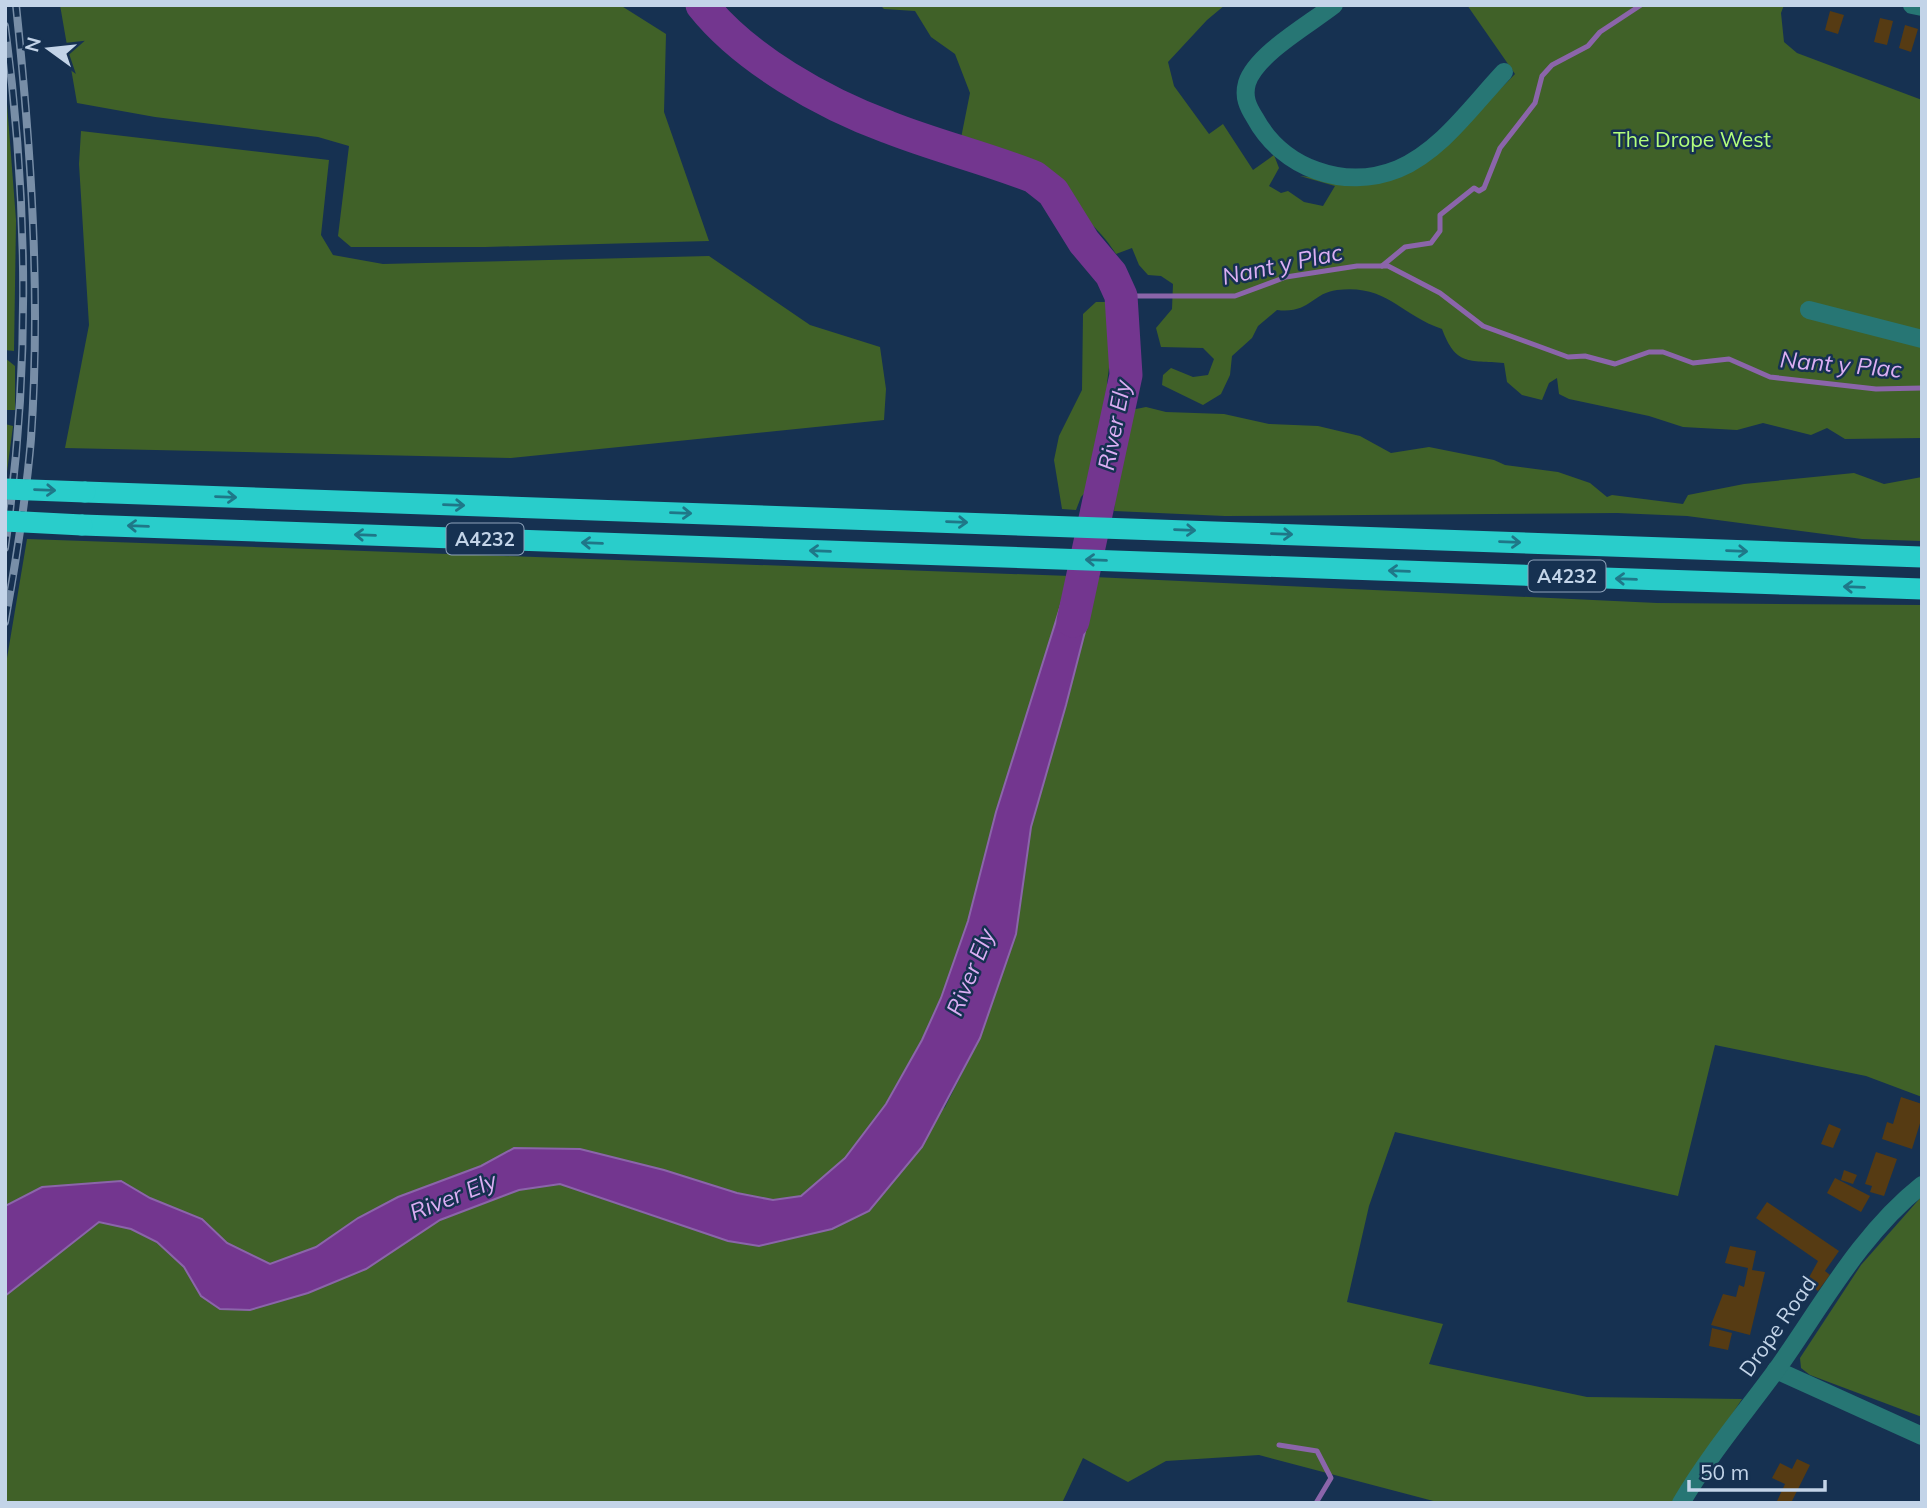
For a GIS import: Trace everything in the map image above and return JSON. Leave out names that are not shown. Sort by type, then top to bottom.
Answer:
[{"type":"highway","name":"A4232","points":[[5,489],[1922,557]]},
{"type":"highway","name":"A4232","points":[[5,521],[1922,589]]},
{"type":"street","points":[[1334,5],[1262,60],[1251,75],[1246,92],[1247,104],[1260,128],[1278,150],[1308,169],[1350,177],[1371,177],[1396,170],[1434,147],[1504,72]]},
{"type":"street","points":[[1912,5],[1922,7]]},
{"type":"street","points":[[1809,310],[1922,339]]},
{"type":"street","name":"Drope Road","points":[[1681,1503],[1725,1434],[1776,1370],[1830,1290],[1867,1242],[1908,1196],[1922,1185]]},
{"type":"street","points":[[1776,1370],[1922,1436]]},
{"type":"green space","points":[[60,5],[620,5],[666,34],[664,112],[709,241],[485,247],[351,247],[338,236],[349,146],[318,137],[155,117],[77,103]]},
{"type":"green space","name":"The Drope West","points":[[880,5],[1225,5],[1207,20],[1168,62],[1174,86],[1209,134],[1223,124],[1253,170],[1274,155],[1279,168],[1269,186],[1281,193],[1288,191],[1304,202],[1323,206],[1335,186],[1300,176],[1374,183],[1471,119],[1515,74],[1467,5],[1784,5],[1781,13],[1784,42],[1797,53],[1922,100],[1922,438],[1845,439],[1827,428],[1811,435],[1763,423],[1737,430],[1683,427],[1649,416],[1569,399],[1559,394],[1557,378],[1549,383],[1542,400],[1522,395],[1507,382],[1504,363],[1465,359],[1453,350],[1442,329],[1381,296],[1354,289],[1329,292],[1297,309],[1277,310],[1258,326],[1252,338],[1232,356],[1230,375],[1221,394],[1203,405],[1162,385],[1163,375],[1171,368],[1193,377],[1208,375],[1214,359],[1203,348],[1161,347],[1156,328],[1172,309],[1173,284],[1161,276],[1148,275],[1139,265],[1132,248],[1116,254],[1052,177],[1049,181],[959,148],[970,93],[955,54],[931,37],[915,11],[884,9]]},
{"type":"green space","points":[[5,78],[16,220],[14,351],[5,350]]},
{"type":"green space","points":[[81,131],[329,160],[321,235],[333,255],[383,264],[709,256],[810,325],[880,347],[886,389],[884,420],[511,458],[65,448],[89,325],[79,164]]},
{"type":"green space","points":[[1096,302],[1108,302],[1116,314],[1107,383],[1110,399],[1091,486],[1081,497],[1076,510],[1062,509],[1054,460],[1059,436],[1082,390],[1083,314]]},
{"type":"green space","points":[[5,358],[15,366],[15,410],[5,410]]},
{"type":"green space","points":[[1146,407],[1166,412],[1224,414],[1269,424],[1318,426],[1360,436],[1391,453],[1429,447],[1494,460],[1505,465],[1558,472],[1590,483],[1607,497],[1612,495],[1683,504],[1688,495],[1744,484],[1854,473],[1884,484],[1922,477],[1922,541],[1862,539],[1687,516],[1617,513],[1225,516],[1114,511],[1109,473],[1113,448],[1131,410]]},
{"type":"green space","points":[[5,424],[13,426],[7,472],[5,472]]},
{"type":"green space","points":[[27,539],[1070,576],[996,812],[968,921],[941,998],[922,1040],[886,1104],[845,1158],[801,1197],[774,1200],[736,1193],[664,1170],[514,1148],[481,1166],[398,1197],[358,1218],[316,1247],[270,1264],[227,1243],[202,1219],[150,1198],[121,1181],[42,1187],[5,1206],[5,670]]},
{"type":"green space","points":[[1094,577],[1657,603],[1922,605],[1922,1097],[1866,1076],[1715,1045],[1678,1196],[1395,1132],[1369,1206],[1347,1302],[1443,1324],[1429,1364],[1587,1397],[1742,1399],[1674,1503],[1441,1503],[1259,1455],[1166,1461],[1128,1482],[1083,1458],[1062,1503],[5,1503],[5,1296],[98,1222],[131,1229],[157,1242],[184,1267],[201,1296],[220,1309],[250,1310],[308,1293],[366,1269],[440,1220],[519,1190],[560,1184],[658,1218],[759,1246],[832,1229],[945,1107],[980,1038],[1016,934],[1031,827],[1087,624]]},
{"type":"green space","points":[[1922,1196],[1922,1417],[1810,1375],[1801,1368],[1800,1358],[1861,1265]]},
{"type":"water","points":[[1070,576],[1094,577],[1087,624],[1031,827],[1016,934],[980,1038],[922,1147],[869,1211],[832,1229],[759,1246],[728,1241],[560,1184],[519,1190],[440,1220],[366,1269],[308,1293],[250,1310],[220,1309],[201,1296],[184,1267],[157,1242],[131,1229],[99,1222],[5,1296],[5,1206],[42,1187],[121,1181],[150,1198],[202,1219],[227,1243],[270,1264],[316,1247],[358,1218],[398,1197],[481,1166],[514,1148],[580,1149],[664,1170],[737,1193],[773,1200],[801,1196],[845,1158],[886,1104],[922,1040],[941,998],[968,921],[996,812]]},
{"type":"building","points":[[1830,11],[1844,15],[1838,34],[1825,30]]},
{"type":"building","points":[[1880,18],[1893,21],[1887,45],[1874,42]]},
{"type":"building","points":[[1905,25],[1918,29],[1911,52],[1899,48]]},
{"type":"building","points":[[1901,1097],[1922,1104],[1922,1117],[1912,1149],[1882,1139],[1887,1122],[1893,1124]]},
{"type":"building","points":[[1829,1124],[1841,1129],[1833,1148],[1821,1144]]},
{"type":"building","points":[[1876,1152],[1897,1159],[1884,1196],[1870,1192],[1872,1186],[1865,1184]]},
{"type":"building","points":[[1844,1170],[1857,1175],[1853,1184],[1841,1180]]},
{"type":"building","points":[[1835,1178],[1870,1196],[1861,1212],[1827,1193]]},
{"type":"building","points":[[1767,1202],[1839,1251],[1825,1271],[1830,1275],[1818,1291],[1806,1283],[1818,1261],[1756,1218]]},
{"type":"building","points":[[1730,1246],[1756,1251],[1752,1270],[1765,1272],[1750,1335],[1711,1325],[1723,1294],[1736,1297],[1739,1285],[1744,1287],[1748,1268],[1725,1263]]},
{"type":"building","points":[[1712,1328],[1732,1333],[1728,1350],[1709,1346]]},
{"type":"building","points":[[1797,1459],[1810,1465],[1791,1503],[1781,1503],[1777,1501],[1785,1484],[1772,1478],[1780,1463],[1792,1469]]},
{"type":"waterway","name":"River Ely","points":[[702,5],[740,43],[812,92],[906,134],[1034,177],[1053,192],[1084,242],[1111,274],[1121,296],[1126,375],[1073,621]]},
{"type":"waterway","points":[[1382,266],[1405,247],[1431,243],[1440,231],[1440,215],[1474,188],[1479,191],[1484,188],[1500,148],[1535,103],[1542,76],[1552,65],[1588,46],[1600,32],[1641,5]]},
{"type":"waterway","name":"Nant y Plac","points":[[1121,296],[1235,296],[1286,277],[1357,266],[1388,266],[1440,293],[1483,326],[1568,357],[1585,356],[1615,364],[1649,352],[1663,352],[1693,363],[1729,359],[1770,377],[1876,389],[1922,388]]},
{"type":"waterway","points":[[1279,1445],[1317,1451],[1331,1478],[1316,1503]]},
{"type":"railway","points":[[5,622],[29,462],[35,330],[30,167],[16,5]]},
{"type":"railway","points":[[5,26],[18,156],[23,287],[19,418],[5,548]]}]
